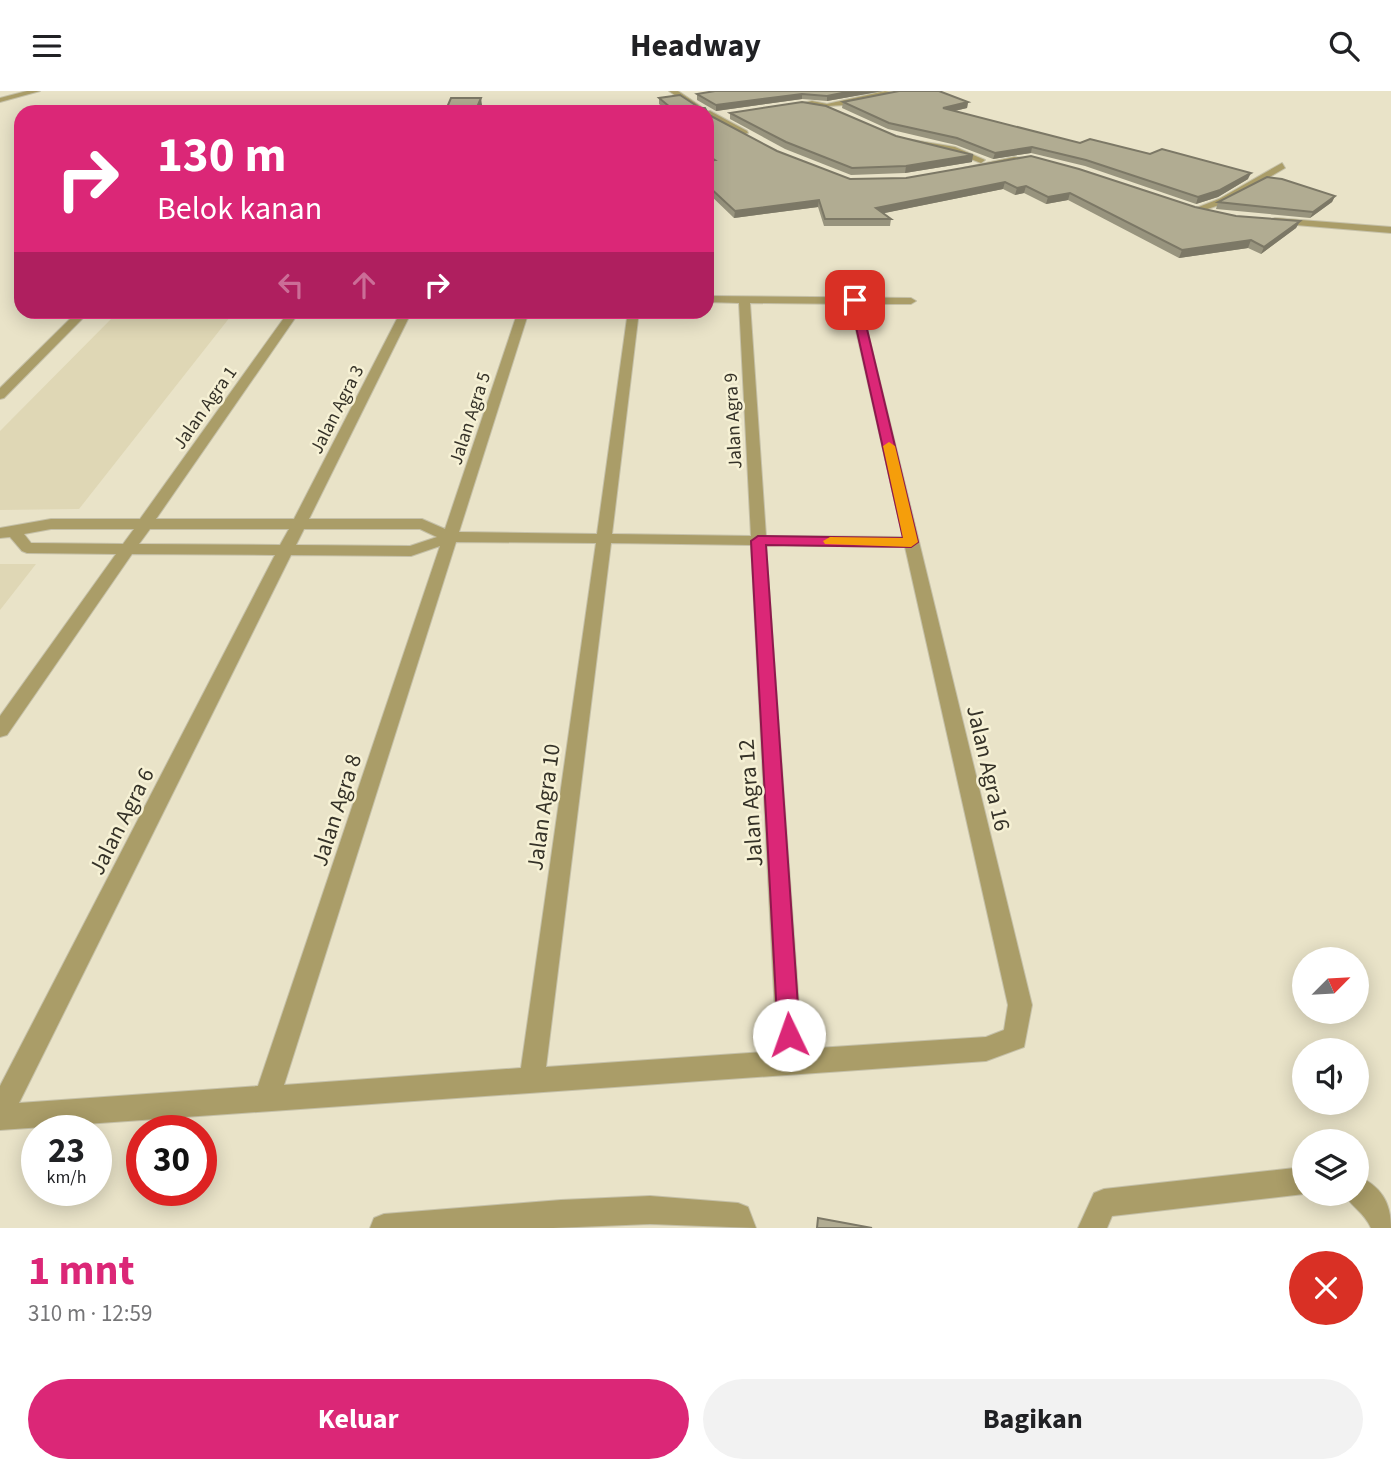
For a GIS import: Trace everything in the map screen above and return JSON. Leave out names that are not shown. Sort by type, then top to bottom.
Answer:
[{"type":"street","points":[[0,100],[36,91]]},
{"type":"street","points":[[673,91],[695,105]]},
{"type":"street","points":[[827,106],[905,91]]},
{"type":"street","points":[[776,108],[812,103],[836,111]]},
{"type":"street","points":[[714,114],[726,115]]},
{"type":"street","points":[[714,117],[753,138]]},
{"type":"street","points":[[896,138],[945,147],[990,163]]},
{"type":"street","points":[[956,170],[1030,158],[1053,162]]},
{"type":"street","points":[[1196,210],[1222,201],[1282,166]]},
{"type":"street","points":[[1183,206],[1220,215]]},
{"type":"street","points":[[1262,220],[1391,230]]},
{"type":"street","points":[[714,299],[911,301]]},
{"type":"street","name":"Jalan Agra 9","points":[[744,300],[758,541]]},
{"type":"street","name":"Jalan Agra 16","points":[[790,1063],[986,1049],[1015,1038],[1020,1005],[855,300]]},
{"type":"street","points":[[0,395],[77,319]]},
{"type":"street","name":"Jalan Agra 1","points":[[0,730],[289,319]]},
{"type":"street","name":"Jalan Agra 3","points":[[286,550],[403,319]]},
{"type":"street","name":"Jalan Agra 5","points":[[450,537],[521,319]]},
{"type":"street","name":"Jalan Agra 10","points":[[532,1081],[633,319]]},
{"type":"street","points":[[7,533],[51,524],[422,524],[450,537]]},
{"type":"street","points":[[7,533],[26,548],[411,551],[450,537],[911,542]]},
{"type":"street","name":"Jalan Agra 8","points":[[267,1098],[450,537]]},
{"type":"street","name":"Jalan Agra 12","points":[[758,541],[790,1063]]},
{"type":"street","name":"Jalan Agra 6","points":[[0,1115],[286,550]]},
{"type":"street","points":[[0,1115],[790,1063]]},
{"type":"street","points":[[1092,1228],[1104,1203],[1292,1180]]},
{"type":"street","points":[[384,1228],[450,1227],[556,1212],[699,1210],[738,1217],[742,1228]]},
{"type":"shaded area","points":[[111,319],[228,319],[79,509],[0,510],[0,431]]},
{"type":"shaded area","points":[[0,564],[36,564],[0,610]]},
{"type":"building","points":[[715,91],[852,91],[827,96],[802,94],[716,105],[697,94]]},
{"type":"building","points":[[899,91],[939,91],[968,102],[943,108],[1080,143],[1090,139],[1150,154],[1162,149],[1251,173],[1220,190],[1198,197],[1086,160],[1032,147],[995,153],[957,138],[889,123],[843,102]]},
{"type":"building","points":[[680,95],[695,105],[668,105],[659,98]]},
{"type":"building","points":[[451,98],[481,98],[478,105],[448,105]]},
{"type":"building","points":[[802,102],[826,106],[896,136],[973,155],[906,166],[852,168],[786,142],[730,113]]},
{"type":"building","points":[[714,118],[777,151],[850,179],[906,178],[1031,156],[1195,207],[1236,216],[1300,221],[1264,247],[1251,240],[1182,250],[1070,193],[1048,197],[1026,186],[1017,188],[1005,182],[876,208],[891,219],[825,219],[819,200],[735,211],[714,192]]},
{"type":"building","points":[[1267,177],[1282,179],[1335,196],[1313,212],[1218,202]]},
{"type":"building","points":[[818,1218],[872,1228],[817,1228]]},
{"type":"slow traffic","points":[[830,541],[911,542],[889,446]]},
{"type":"route","points":[[789,1035],[758,541],[911,542],[855,300]]}]
